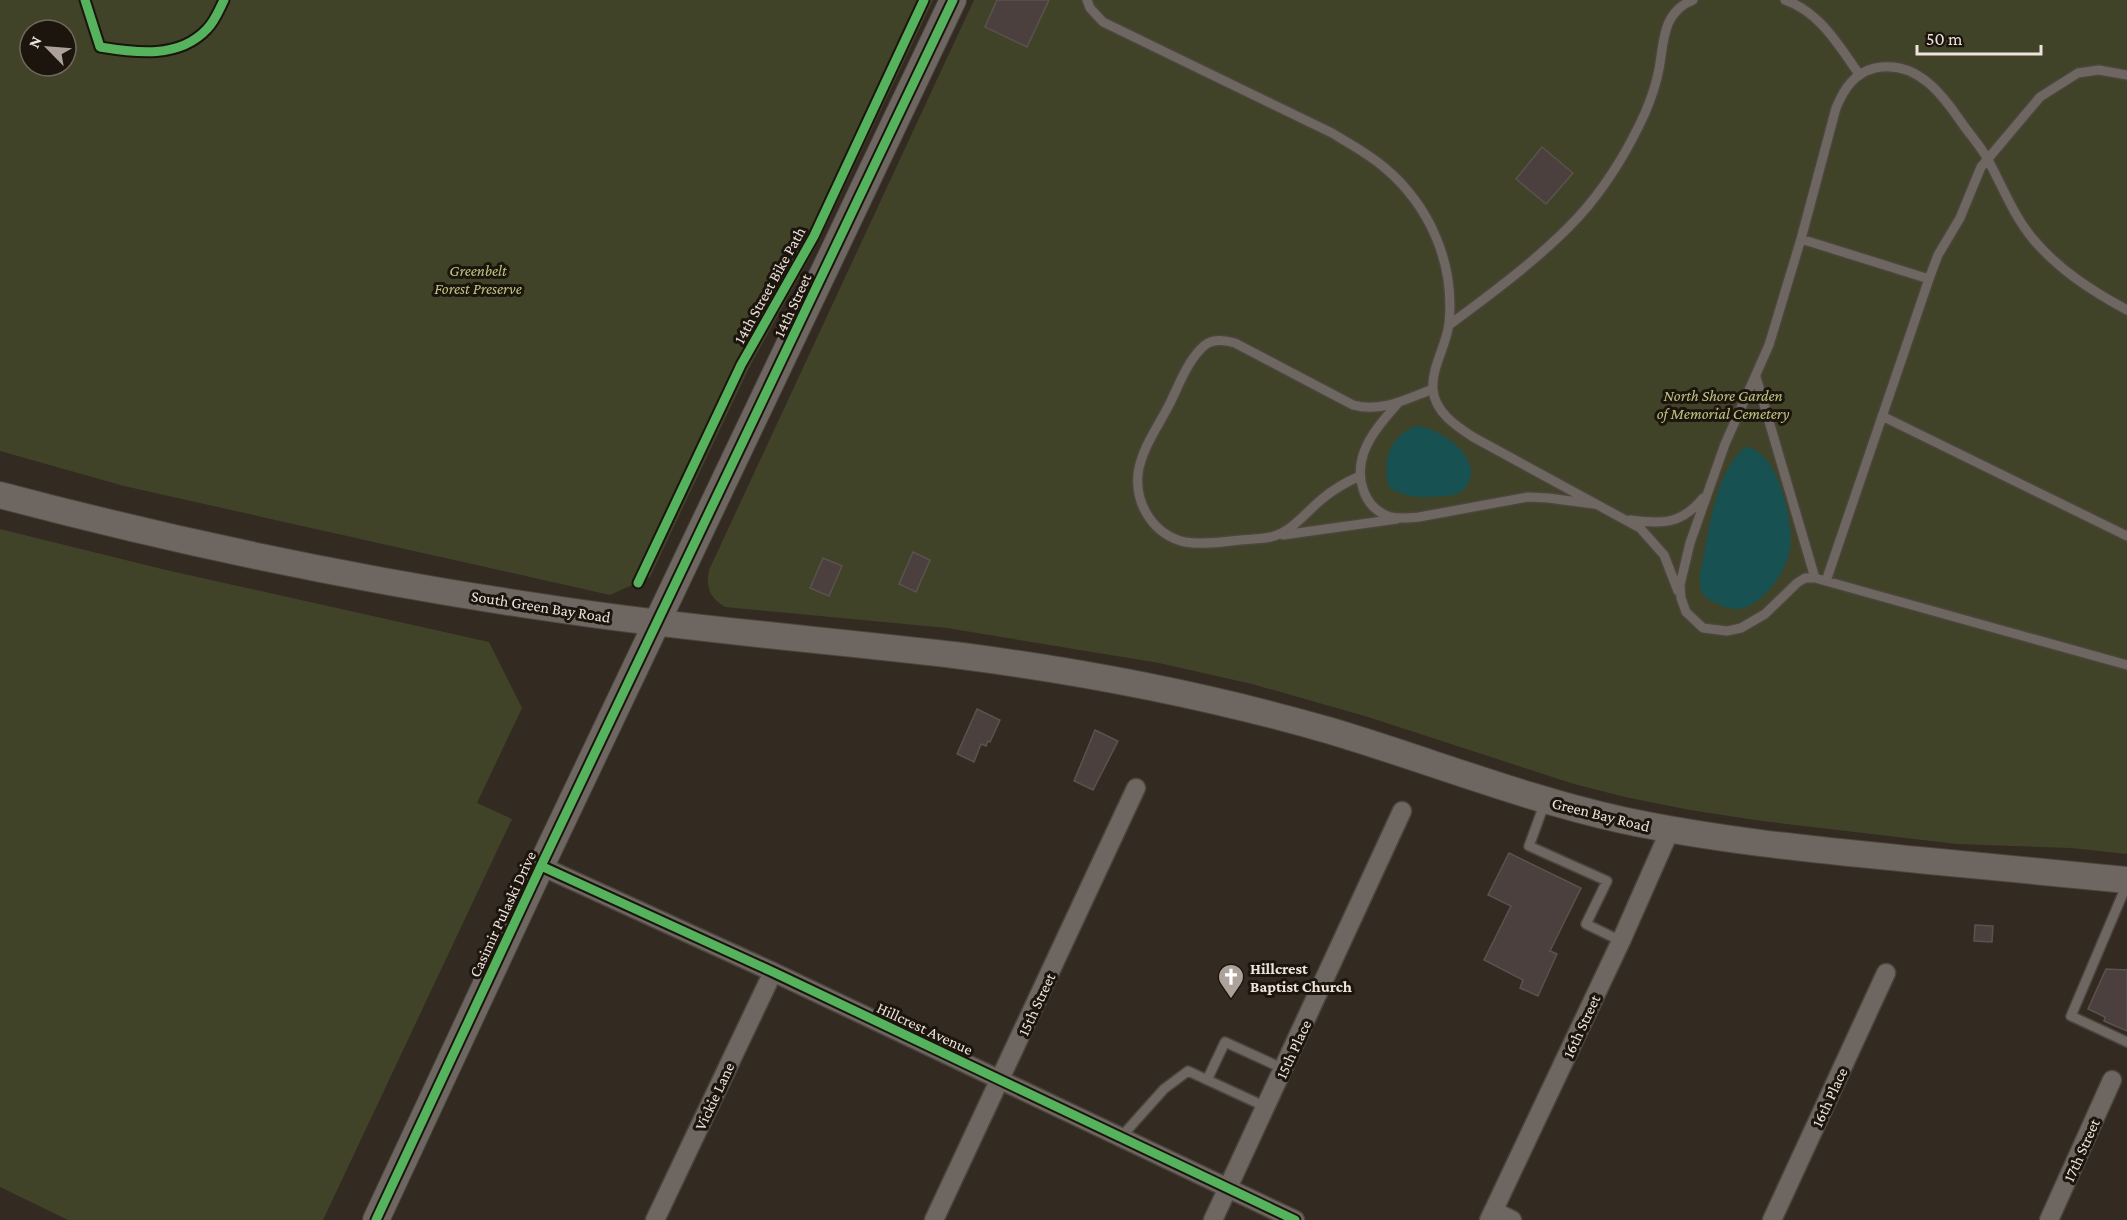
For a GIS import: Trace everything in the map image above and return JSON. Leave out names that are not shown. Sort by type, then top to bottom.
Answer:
[{"type":"main road","name":"14th Street","points":[[658,622],[953,0]]},
{"type":"main road","name":"South Green Bay Road","points":[[0,495],[200,543],[383,580],[562,610],[900,649],[1089,675]]},
{"type":"main road","name":"Casimir Pulaski Drive","points":[[376,1220],[658,622]]},
{"type":"main road","name":"Green Bay Road","points":[[1089,675],[1200,698],[1329,731],[1546,801],[1670,830],[1818,851],[2127,882]]},
{"type":"street","name":"15th Street","points":[[934,1220],[1136,788]]},
{"type":"street","name":"15th Place","points":[[1213,1220],[1402,811]]},
{"type":"street","name":"16th Street","points":[[1491,1215],[1622,941],[1670,830]]},
{"type":"street","name":"Hillcrest Avenue","points":[[542,866],[773,972],[1294,1220]]},
{"type":"street","name":"Vickie Lane","points":[[654,1220],[773,972]]},
{"type":"street","name":"16th Place","points":[[1772,1220],[1886,973]]},
{"type":"street","name":"17th Street","points":[[2049,1220],[2112,1080]]},
{"type":"street","points":[[1491,1215],[1512,1220]]},
{"type":"lane","points":[[1087,0],[1090,8],[1103,22],[1332,133],[1363,151],[1408,190],[1425,212],[1444,259],[1448,283],[1449,325],[1433,389],[1442,411],[1454,425],[1473,437],[1640,528],[1664,555],[1686,612],[1703,628],[1727,632],[1741,628],[1765,614],[1805,578],[1815,578],[2127,665]]},
{"type":"lane","points":[[1449,325],[1554,241],[1587,207],[1618,165],[1646,112],[1654,89],[1663,37],[1668,24],[1677,9],[1693,0]]},
{"type":"lane","points":[[1785,0],[1807,11],[1819,21],[1859,74]]},
{"type":"lane","points":[[1681,598],[1680,585],[1686,560],[1707,494],[1725,444],[1769,345],[1801,239],[1836,108],[1842,94],[1859,74],[1885,66],[1915,73],[1928,80],[1942,95],[1987,157],[2017,218],[2050,257],[2083,284],[2127,310]]},
{"type":"lane","points":[[1826,581],[1929,279],[1938,255],[1960,218],[1976,175],[1987,157],[2040,97],[2071,77],[2090,70],[2127,75]]},
{"type":"lane","points":[[1801,239],[1929,279]]},
{"type":"lane","points":[[1433,389],[1379,408],[1365,408],[1353,405],[1235,343],[1225,340],[1206,344],[1192,361],[1144,454],[1138,471],[1138,485],[1143,508],[1149,518],[1176,539],[1187,542],[1224,542],[1402,519],[1528,497],[1603,506]]},
{"type":"lane","points":[[1756,376],[1815,578]]},
{"type":"lane","points":[[1399,402],[1379,424],[1370,439],[1361,463],[1360,476],[1364,495],[1371,503],[1389,516],[1402,519]]},
{"type":"lane","points":[[1882,416],[2127,536]]},
{"type":"lane","points":[[1270,537],[1285,532],[1329,494],[1360,476]]},
{"type":"lane","points":[[1629,520],[1654,523],[1669,522],[1684,517],[1707,494]]},
{"type":"lane","points":[[1546,801],[1529,846],[1607,880],[1586,924],[1622,941]]},
{"type":"lane","points":[[2127,882],[2071,1016],[2127,1042]]},
{"type":"lane","points":[[1207,1080],[1225,1042],[1284,1069]]},
{"type":"lane","points":[[1121,1137],[1164,1089],[1188,1071],[1266,1107]]},
{"type":"green space","name":"Greenbelt Forest Preserve","points":[[0,0],[933,0],[820,239],[750,366],[650,577],[610,595],[124,486],[0,451]]},
{"type":"green space","name":"North Shore Garden of Memorial Cemetery","points":[[974,0],[2127,0],[2127,854],[2071,848],[1957,844],[1762,821],[1690,810],[1574,784],[1368,717],[1252,684],[1159,663],[947,628],[725,607],[710,592],[709,570]]},
{"type":"green space","points":[[0,529],[166,570],[489,642],[522,708],[477,803],[512,819],[323,1220],[68,1220],[0,1187]]},
{"type":"water","points":[[1419,426],[1447,438],[1464,453],[1471,472],[1468,484],[1460,492],[1446,496],[1418,497],[1403,494],[1389,487],[1386,468],[1390,449],[1401,434]]},
{"type":"water","points":[[1745,447],[1757,451],[1767,460],[1775,473],[1786,505],[1791,537],[1788,558],[1772,586],[1756,602],[1747,607],[1734,609],[1720,605],[1704,596],[1700,587],[1700,574],[1719,489],[1734,459]]},
{"type":"building","points":[[997,0],[1049,0],[1027,47],[985,27]]},
{"type":"building","points":[[1542,147],[1573,173],[1546,204],[1516,179]]},
{"type":"building","points":[[913,552],[930,560],[916,592],[899,584]]},
{"type":"building","points":[[823,558],[842,566],[829,596],[810,588]]},
{"type":"building","points":[[977,709],[1000,720],[990,742],[988,741],[986,746],[981,744],[974,762],[957,754]]},
{"type":"building","points":[[1095,730],[1118,741],[1093,790],[1074,781]]},
{"type":"building","points":[[1509,853],[1581,888],[1550,951],[1557,954],[1538,996],[1520,988],[1523,980],[1484,960],[1511,906],[1488,895]]},
{"type":"building","points":[[1975,925],[1993,926],[1992,942],[1974,941]]},
{"type":"building","points":[[2106,969],[2127,970],[2127,1031],[2104,1021],[2105,1017],[2088,1009]]},
{"type":"cycle path","points":[[85,0],[100,47],[142,52],[170,49],[196,39],[207,29],[224,0]]},
{"type":"cycle path","name":"14th Street Bike Path","points":[[638,583],[741,365],[814,236],[924,0]]},
{"type":"cycle path","points":[[376,1220],[541,866],[953,0]]},
{"type":"cycle path","points":[[541,866],[773,972],[1295,1220]]},
{"type":"place","name":"Hillcrest Baptist Church","points":[[1231,1000]]}]
